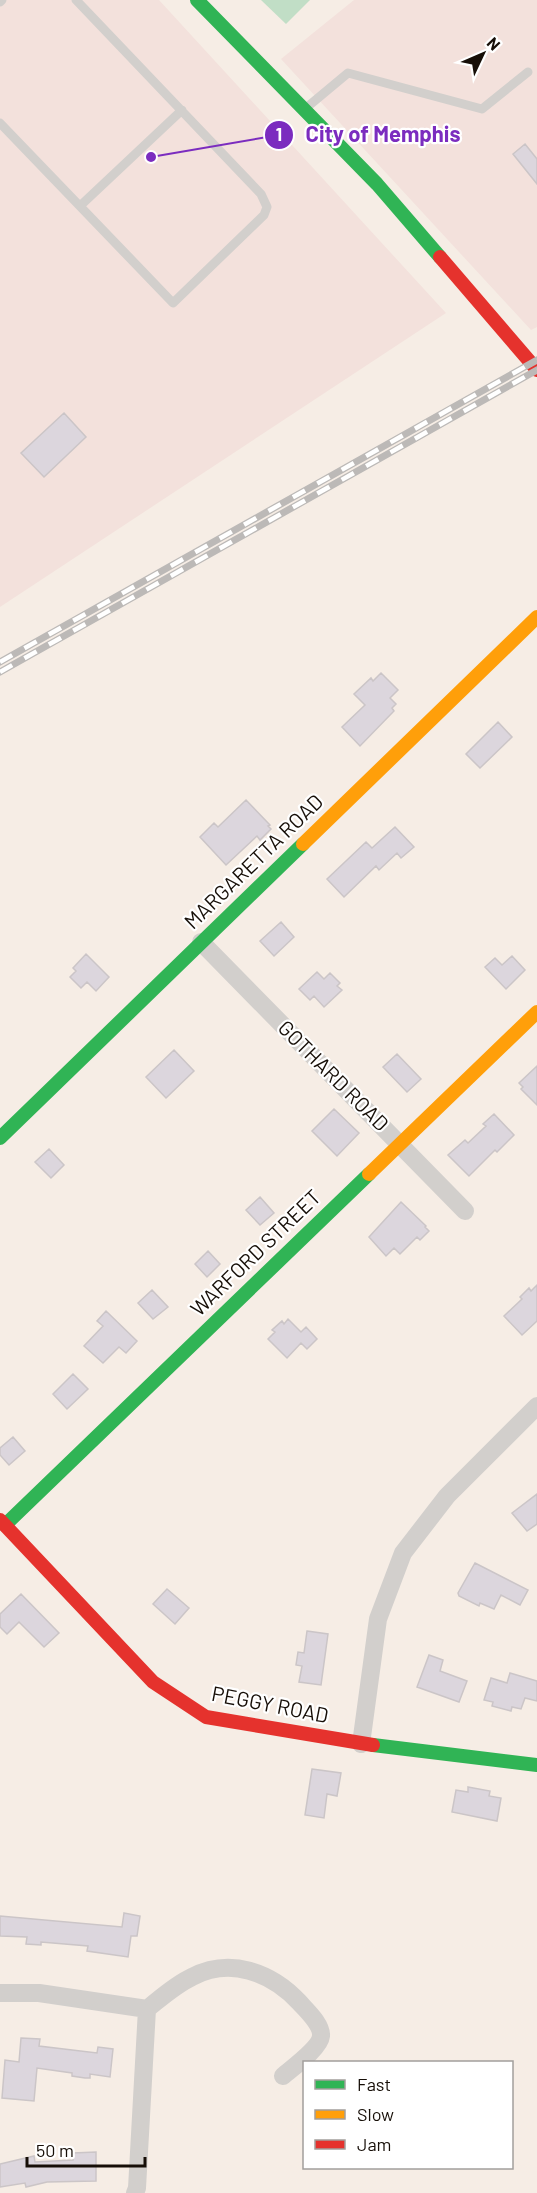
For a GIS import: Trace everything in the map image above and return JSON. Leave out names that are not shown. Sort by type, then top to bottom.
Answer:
[{"type":"street","points":[[197,0],[377,184],[537,370]]},
{"type":"street","name":"MARGARETTA ROAD","points":[[0,1138],[537,617]]},
{"type":"street","name":"GOTHARD ROAD","points":[[201,942],[465,1211]]},
{"type":"street","name":"WARFORD STREET","points":[[2,1522],[537,1012]]},
{"type":"street","points":[[361,1744],[378,1619],[403,1553],[447,1496],[537,1406]]},
{"type":"street","name":"PEGGY ROAD","points":[[2,1522],[153,1682],[206,1717],[361,1744],[537,1765]]},
{"type":"street","points":[[0,1993],[39,1993],[147,2009],[191,1977],[212,1968],[234,1968],[257,1972],[278,1983],[292,1994],[320,2031],[319,2042],[283,2076]]},
{"type":"street","points":[[135,2193],[147,2009]]},
{"type":"lane","points":[[0,123],[173,303],[264,215],[267,207],[261,194],[76,0]]},
{"type":"lane","points":[[304,109],[348,74],[482,109],[528,72]]},
{"type":"lane","points":[[80,206],[182,110]]},
{"type":"shaded area","points":[[0,0],[159,0],[446,313],[0,607]]},
{"type":"shaded area","points":[[354,0],[537,0],[537,327],[531,330],[281,59]]},
{"type":"green space","points":[[261,0],[310,0],[286,24]]},
{"type":"building","points":[[525,144],[537,159],[537,184],[513,154]]},
{"type":"building","points":[[64,413],[86,437],[44,477],[21,453]]},
{"type":"building","points":[[381,673],[398,690],[390,698],[396,704],[392,708],[394,711],[360,746],[342,727],[365,705],[354,694],[371,678],[373,681]]},
{"type":"building","points":[[498,722],[512,737],[480,768],[466,754]]},
{"type":"building","points":[[246,800],[270,825],[268,826],[271,829],[260,840],[257,836],[226,865],[200,837],[214,823],[218,827]]},
{"type":"building","points":[[395,827],[414,847],[401,858],[397,853],[379,870],[376,866],[344,897],[327,879],[366,842],[372,848]]},
{"type":"building","points":[[281,922],[294,937],[274,956],[260,941]]},
{"type":"building","points":[[86,954],[109,977],[96,991],[87,982],[81,988],[70,977],[76,971],[73,968]]},
{"type":"building","points":[[512,956],[525,970],[506,989],[485,967],[495,958],[502,965]]},
{"type":"building","points":[[317,972],[324,979],[330,973],[340,983],[337,986],[342,990],[324,1007],[314,996],[310,1000],[299,989]]},
{"type":"building","points":[[174,1050],[194,1071],[166,1098],[146,1077]]},
{"type":"building","points":[[397,1054],[421,1079],[407,1092],[383,1067]]},
{"type":"building","points":[[537,1066],[537,1105],[521,1089],[523,1087],[519,1083]]},
{"type":"building","points":[[334,1109],[359,1133],[337,1156],[312,1131]]},
{"type":"building","points":[[494,1114],[514,1135],[469,1176],[448,1155],[465,1140],[468,1143],[486,1126],[483,1124]]},
{"type":"building","points":[[49,1149],[64,1165],[51,1178],[35,1162]]},
{"type":"building","points":[[260,1197],[274,1213],[260,1225],[246,1210]]},
{"type":"building","points":[[401,1202],[429,1231],[420,1240],[417,1237],[400,1254],[394,1248],[386,1256],[369,1237]]},
{"type":"building","points":[[208,1251],[220,1264],[207,1277],[195,1264]]},
{"type":"building","points":[[537,1285],[537,1321],[522,1335],[504,1316],[522,1299],[520,1297],[529,1288],[531,1291]]},
{"type":"building","points":[[152,1290],[168,1307],[153,1319],[138,1303]]},
{"type":"building","points":[[106,1311],[137,1341],[126,1353],[119,1347],[103,1363],[84,1346],[103,1326],[97,1321]]},
{"type":"building","points":[[288,1319],[301,1332],[306,1327],[317,1339],[307,1349],[301,1343],[287,1358],[268,1339],[275,1332],[272,1330],[282,1321],[284,1324]]},
{"type":"building","points":[[73,1374],[88,1389],[67,1409],[53,1394]]},
{"type":"building","points":[[13,1437],[25,1451],[9,1465],[0,1455],[0,1448]]},
{"type":"building","points":[[537,1494],[537,1524],[527,1531],[512,1513]]},
{"type":"building","points":[[475,1563],[528,1590],[520,1605],[501,1595],[494,1609],[480,1603],[479,1606],[459,1596],[458,1593]]},
{"type":"building","points":[[167,1589],[189,1608],[175,1624],[153,1604]]},
{"type":"building","points":[[21,1594],[59,1633],[44,1647],[19,1622],[7,1634],[0,1627],[0,1614]]},
{"type":"building","points":[[307,1631],[328,1634],[321,1685],[299,1682],[302,1666],[296,1665],[298,1652],[304,1653]]},
{"type":"building","points":[[429,1655],[443,1660],[440,1671],[467,1681],[459,1702],[417,1687]]},
{"type":"building","points":[[510,1673],[537,1681],[537,1701],[525,1698],[521,1709],[512,1707],[511,1711],[492,1706],[493,1702],[484,1700],[491,1678],[507,1683]]},
{"type":"building","points":[[312,1769],[341,1773],[337,1796],[327,1794],[324,1818],[305,1815]]},
{"type":"building","points":[[468,1787],[490,1791],[489,1796],[501,1798],[497,1821],[452,1812],[456,1790],[468,1792]]},
{"type":"building","points":[[124,1913],[140,1916],[137,1936],[131,1936],[128,1957],[87,1951],[88,1946],[41,1942],[41,1945],[26,1944],[27,1937],[0,1936],[0,1916],[122,1927]]},
{"type":"building","points":[[21,2038],[40,2039],[39,2046],[97,2053],[98,2047],[113,2049],[110,2077],[90,2074],[90,2078],[85,2078],[72,2076],[72,2073],[37,2068],[34,2101],[2,2098],[5,2060],[19,2062]]},
{"type":"building","points":[[96,2152],[96,2181],[47,2182],[26,2187],[25,2183],[0,2187],[0,2164],[34,2156],[35,2162],[73,2160],[73,2153]]},
{"type":"railway","points":[[0,662],[537,360]]},
{"type":"railway","points":[[0,672],[537,370]]},
{"type":"traffic: fast","points":[[197,0],[377,184],[440,257]]},
{"type":"traffic: fast","points":[[0,1138],[303,844]]},
{"type":"traffic: fast","points":[[5,1525],[369,1174]]},
{"type":"traffic: fast","points":[[373,1745],[537,1765]]},
{"type":"traffic: slow","points":[[303,844],[537,617]]},
{"type":"traffic: slow","points":[[369,1174],[537,1012]]},
{"type":"traffic: jam","points":[[440,257],[537,370]]},
{"type":"traffic: jam","points":[[0,1520],[153,1682],[206,1717],[373,1745]]},
{"type":"place","name":"City of Memphis","points":[[151,157]]}]
